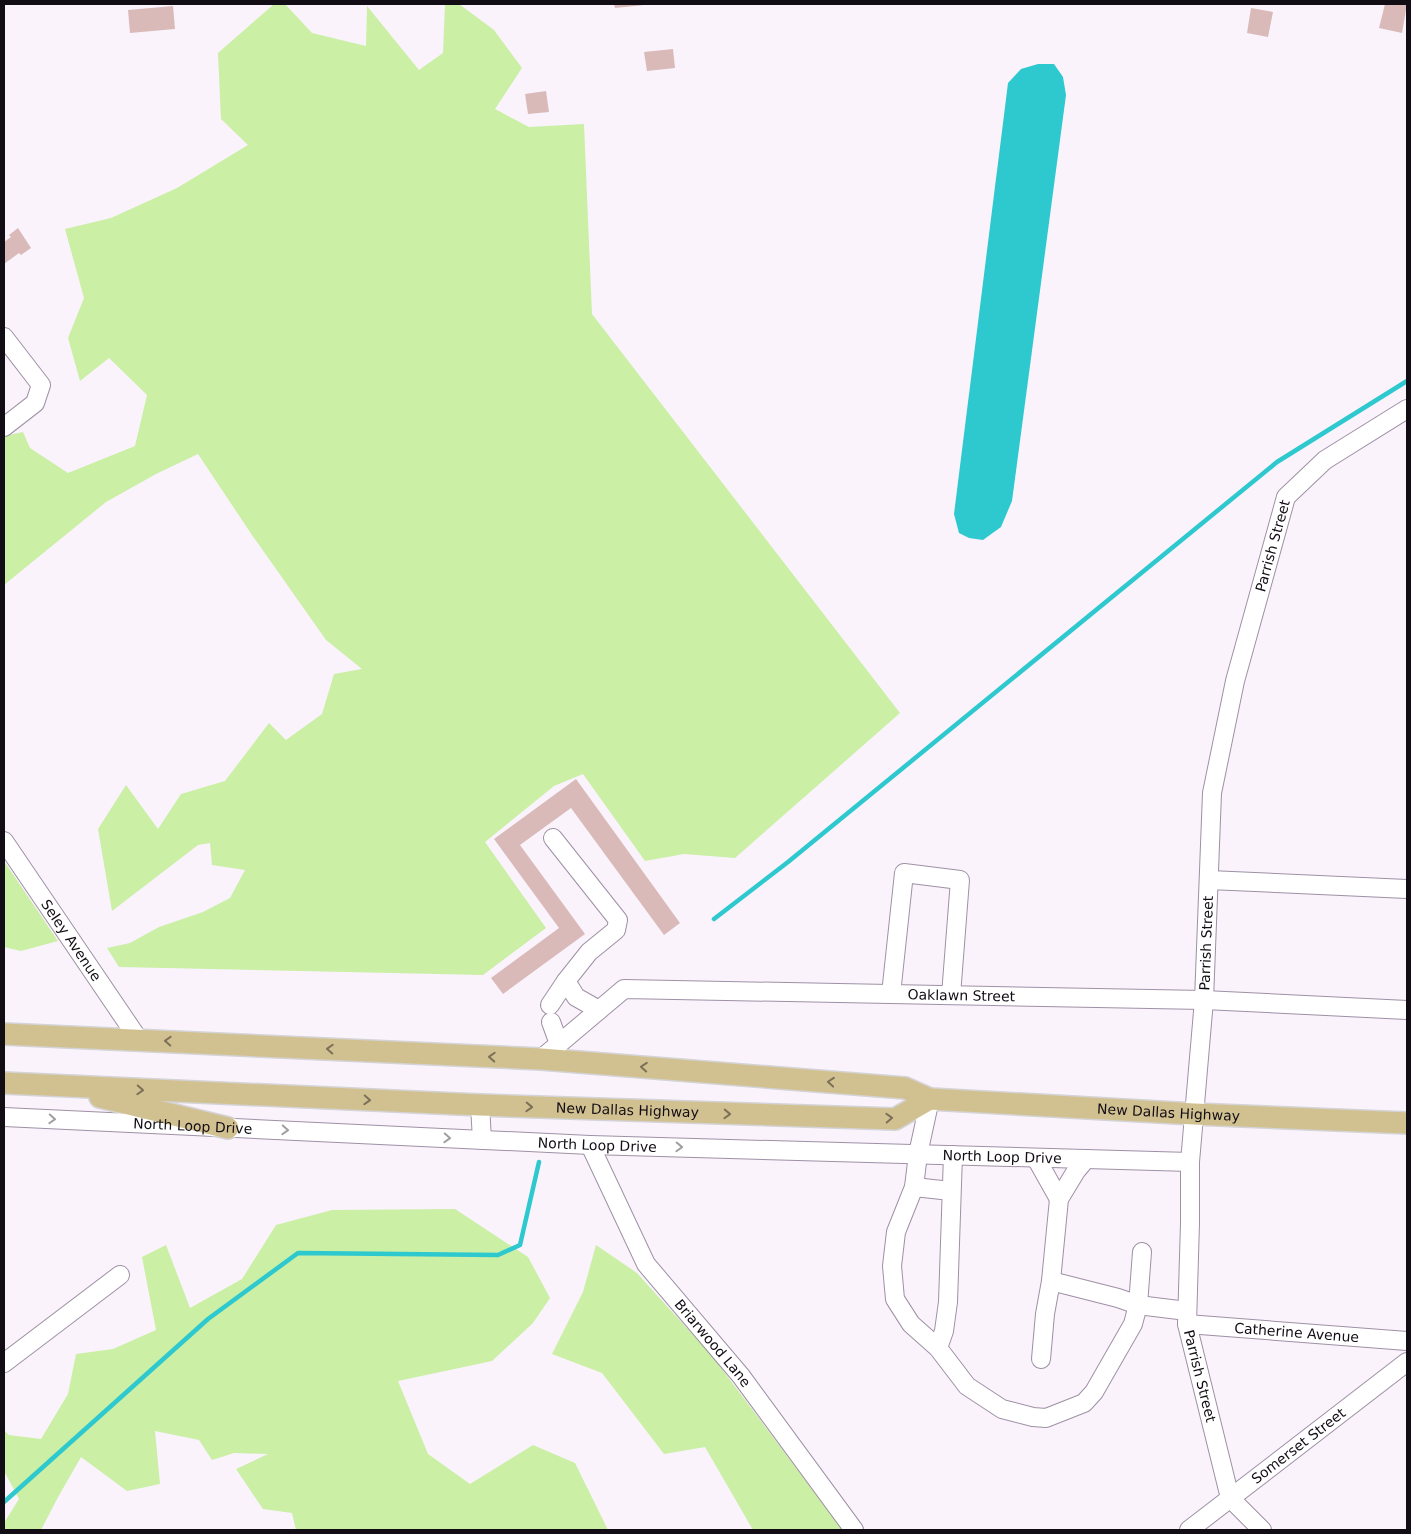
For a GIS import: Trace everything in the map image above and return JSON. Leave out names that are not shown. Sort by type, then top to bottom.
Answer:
[{"type":"main road","points":[[4,1034],[541,1059]]},
{"type":"main road","name":"New Dallas Highway","points":[[541,1059],[905,1088],[930,1100],[1407,1123]]},
{"type":"main road","points":[[4,1084],[51,1086],[228,1128]]},
{"type":"main road","name":"New Dallas Highway","points":[[51,1086],[480,1105],[895,1119],[930,1100]]},
{"type":"street","points":[[4,337],[41,385],[35,403],[4,427]]},
{"type":"street","name":"Parrish Street","points":[[1230,1498],[1187,1317],[1190,1162],[1204,1000],[1212,793],[1235,681],[1286,497],[1325,460],[1407,409]]},
{"type":"street","points":[[553,838],[618,920],[616,930],[589,952],[566,981],[551,1013],[559,1044]]},
{"type":"street","name":"Seley Avenue","points":[[4,842],[139,1040]]},
{"type":"street","points":[[891,994],[904,873],[960,880],[951,995]]},
{"type":"street","points":[[1209,880],[1407,889]]},
{"type":"street","points":[[566,981],[576,997],[599,1010]]},
{"type":"street","name":"Oaklawn Street","points":[[541,1059],[624,989],[1204,1000],[1407,1010]]},
{"type":"street","points":[[930,1100],[918,1154],[914,1187],[896,1232],[892,1266],[895,1299],[912,1324],[938,1348],[967,1386],[1002,1408],[1033,1417],[1046,1418],[1084,1403],[1094,1392],[1133,1324],[1138,1305],[1142,1252]]},
{"type":"street","points":[[480,1105],[482,1140]]},
{"type":"street","name":"North Loop Drive","points":[[4,1117],[590,1145],[1190,1162]]},
{"type":"street","name":"Briarwood Lane","points":[[590,1145],[646,1264],[741,1376],[854,1530]]},
{"type":"street","points":[[938,1348],[944,1331],[948,1302],[953,1156]]},
{"type":"street","points":[[1036,1158],[1059,1199]]},
{"type":"street","points":[[1041,1359],[1059,1199],[1076,1171],[1086,1159]]},
{"type":"street","points":[[914,1187],[951,1191]]},
{"type":"street","points":[[4,1363],[120,1275]]},
{"type":"street","name":"Catherine Avenue","points":[[1051,1281],[1187,1317],[1407,1341]]},
{"type":"street","name":"Somerset Street","points":[[1189,1530],[1407,1362]]},
{"type":"street","points":[[1230,1498],[1262,1530]]},
{"type":"green space","points":[[274,4],[285,4],[312,33],[366,46],[367,6],[419,70],[443,53],[445,4],[459,4],[494,30],[522,68],[495,109],[529,127],[584,124],[592,314],[900,713],[735,858],[684,854],[645,861],[583,774],[554,786],[485,842],[546,928],[483,975],[119,967],[107,948],[130,943],[159,927],[203,912],[230,898],[245,870],[212,865],[210,843],[198,845],[112,911],[98,829],[126,785],[158,829],[181,794],[225,781],[269,723],[286,740],[322,714],[334,674],[362,669],[326,640],[198,454],[156,474],[106,502],[4,585],[4,436],[23,432],[30,448],[68,473],[135,446],[147,395],[109,358],[80,381],[68,338],[84,298],[65,229],[111,218],[177,188],[248,145],[221,119],[218,53]]},
{"type":"green space","points":[[4,861],[58,941],[21,951],[4,947]]},
{"type":"green space","points":[[455,1209],[528,1257],[550,1298],[533,1323],[492,1361],[398,1381],[428,1454],[470,1484],[533,1445],[575,1463],[608,1530],[296,1530],[292,1513],[263,1509],[236,1469],[268,1454],[234,1453],[212,1460],[199,1440],[155,1431],[160,1484],[127,1491],[81,1457],[41,1530],[4,1530],[4,1523],[19,1499],[4,1471],[4,1430],[9,1435],[41,1439],[68,1394],[76,1354],[113,1349],[156,1330],[142,1257],[166,1245],[190,1308],[242,1279],[276,1225],[332,1210]]},
{"type":"green space","points":[[596,1245],[637,1273],[712,1356],[843,1530],[753,1530],[705,1447],[664,1454],[602,1373],[552,1354],[583,1292]]},
{"type":"water","points":[[1038,64],[1054,64],[1063,77],[1066,95],[1012,501],[1001,527],[983,540],[969,538],[959,533],[954,514],[1008,83],[1021,69]]},
{"type":"building","points":[[614,4],[644,4],[644,5],[615,8]]},
{"type":"building","points":[[1385,4],[1407,4],[1402,33],[1379,28]]},
{"type":"building","points":[[173,6],[175,29],[130,33],[128,10]]},
{"type":"building","points":[[1251,8],[1273,12],[1268,37],[1247,33]]},
{"type":"building","points":[[673,49],[675,68],[647,71],[644,52]]},
{"type":"building","points":[[546,91],[549,112],[528,114],[525,94]]},
{"type":"building","points":[[18,228],[31,248],[21,255],[19,253],[4,264],[4,242]]},
{"type":"building","points":[[576,779],[680,923],[664,935],[571,808],[520,845],[585,934],[503,994],[491,978],[559,928],[494,839]]},
{"type":"waterway","points":[[714,919],[788,862],[1277,462],[1407,381]]},
{"type":"waterway","points":[[4,1502],[208,1319],[298,1253],[498,1255],[520,1245],[539,1162]]}]
